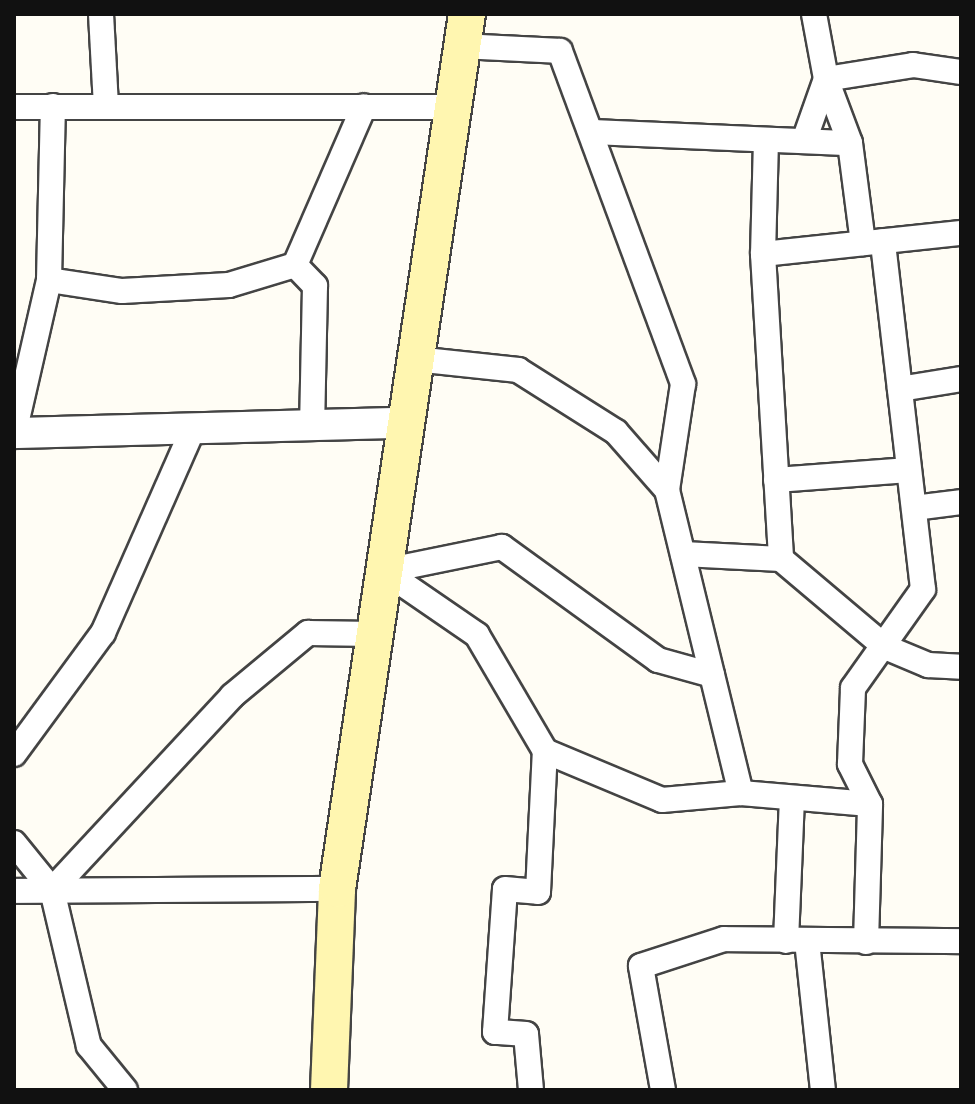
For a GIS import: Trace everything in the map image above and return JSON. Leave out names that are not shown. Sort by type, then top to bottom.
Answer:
[{"type":"main road","points":[[329,1090],[337,889],[464,30]]},
{"type":"street","points":[[101,14],[106,105]]},
{"type":"street","points":[[814,14],[826,79],[850,143],[873,242],[900,389],[923,589],[885,647],[853,688],[850,764],[870,804],[866,942]]},
{"type":"street","points":[[464,30],[560,51],[593,132],[683,384],[667,490],[741,793]]},
{"type":"street","points":[[826,79],[913,65],[961,72]]},
{"type":"street","points":[[804,141],[826,79]]},
{"type":"street","points":[[53,106],[49,280],[14,433],[406,423]]},
{"type":"street","points":[[49,280],[122,291],[229,285],[295,265],[364,106]]},
{"type":"street","points":[[14,107],[453,107]]},
{"type":"street","points":[[593,132],[850,143]]},
{"type":"street","points":[[766,140],[763,254],[781,559]]},
{"type":"street","points":[[763,254],[961,233]]},
{"type":"street","points":[[295,265],[315,286],[312,425]]},
{"type":"street","points":[[415,359],[518,370],[616,432],[667,490]]},
{"type":"street","points":[[900,389],[961,379]]},
{"type":"street","points":[[14,754],[103,633],[193,429]]},
{"type":"street","points":[[776,480],[909,470]]},
{"type":"street","points":[[914,508],[961,502]]},
{"type":"street","points":[[384,571],[502,547],[658,660],[712,675]]},
{"type":"street","points":[[683,554],[781,559],[885,647],[928,665],[961,667]]},
{"type":"street","points":[[384,571],[477,635],[545,751],[538,892],[505,889],[495,1032],[526,1034],[531,1090]]},
{"type":"street","points":[[52,890],[232,696],[308,633],[375,634]]},
{"type":"street","points":[[545,751],[662,800],[741,793],[870,804]]},
{"type":"street","points":[[792,798],[797,941],[823,1090]]},
{"type":"street","points":[[14,843],[52,890],[89,1046],[125,1090]]},
{"type":"street","points":[[14,891],[337,889]]},
{"type":"street","points":[[663,1090],[641,966],[724,939],[961,941]]}]
